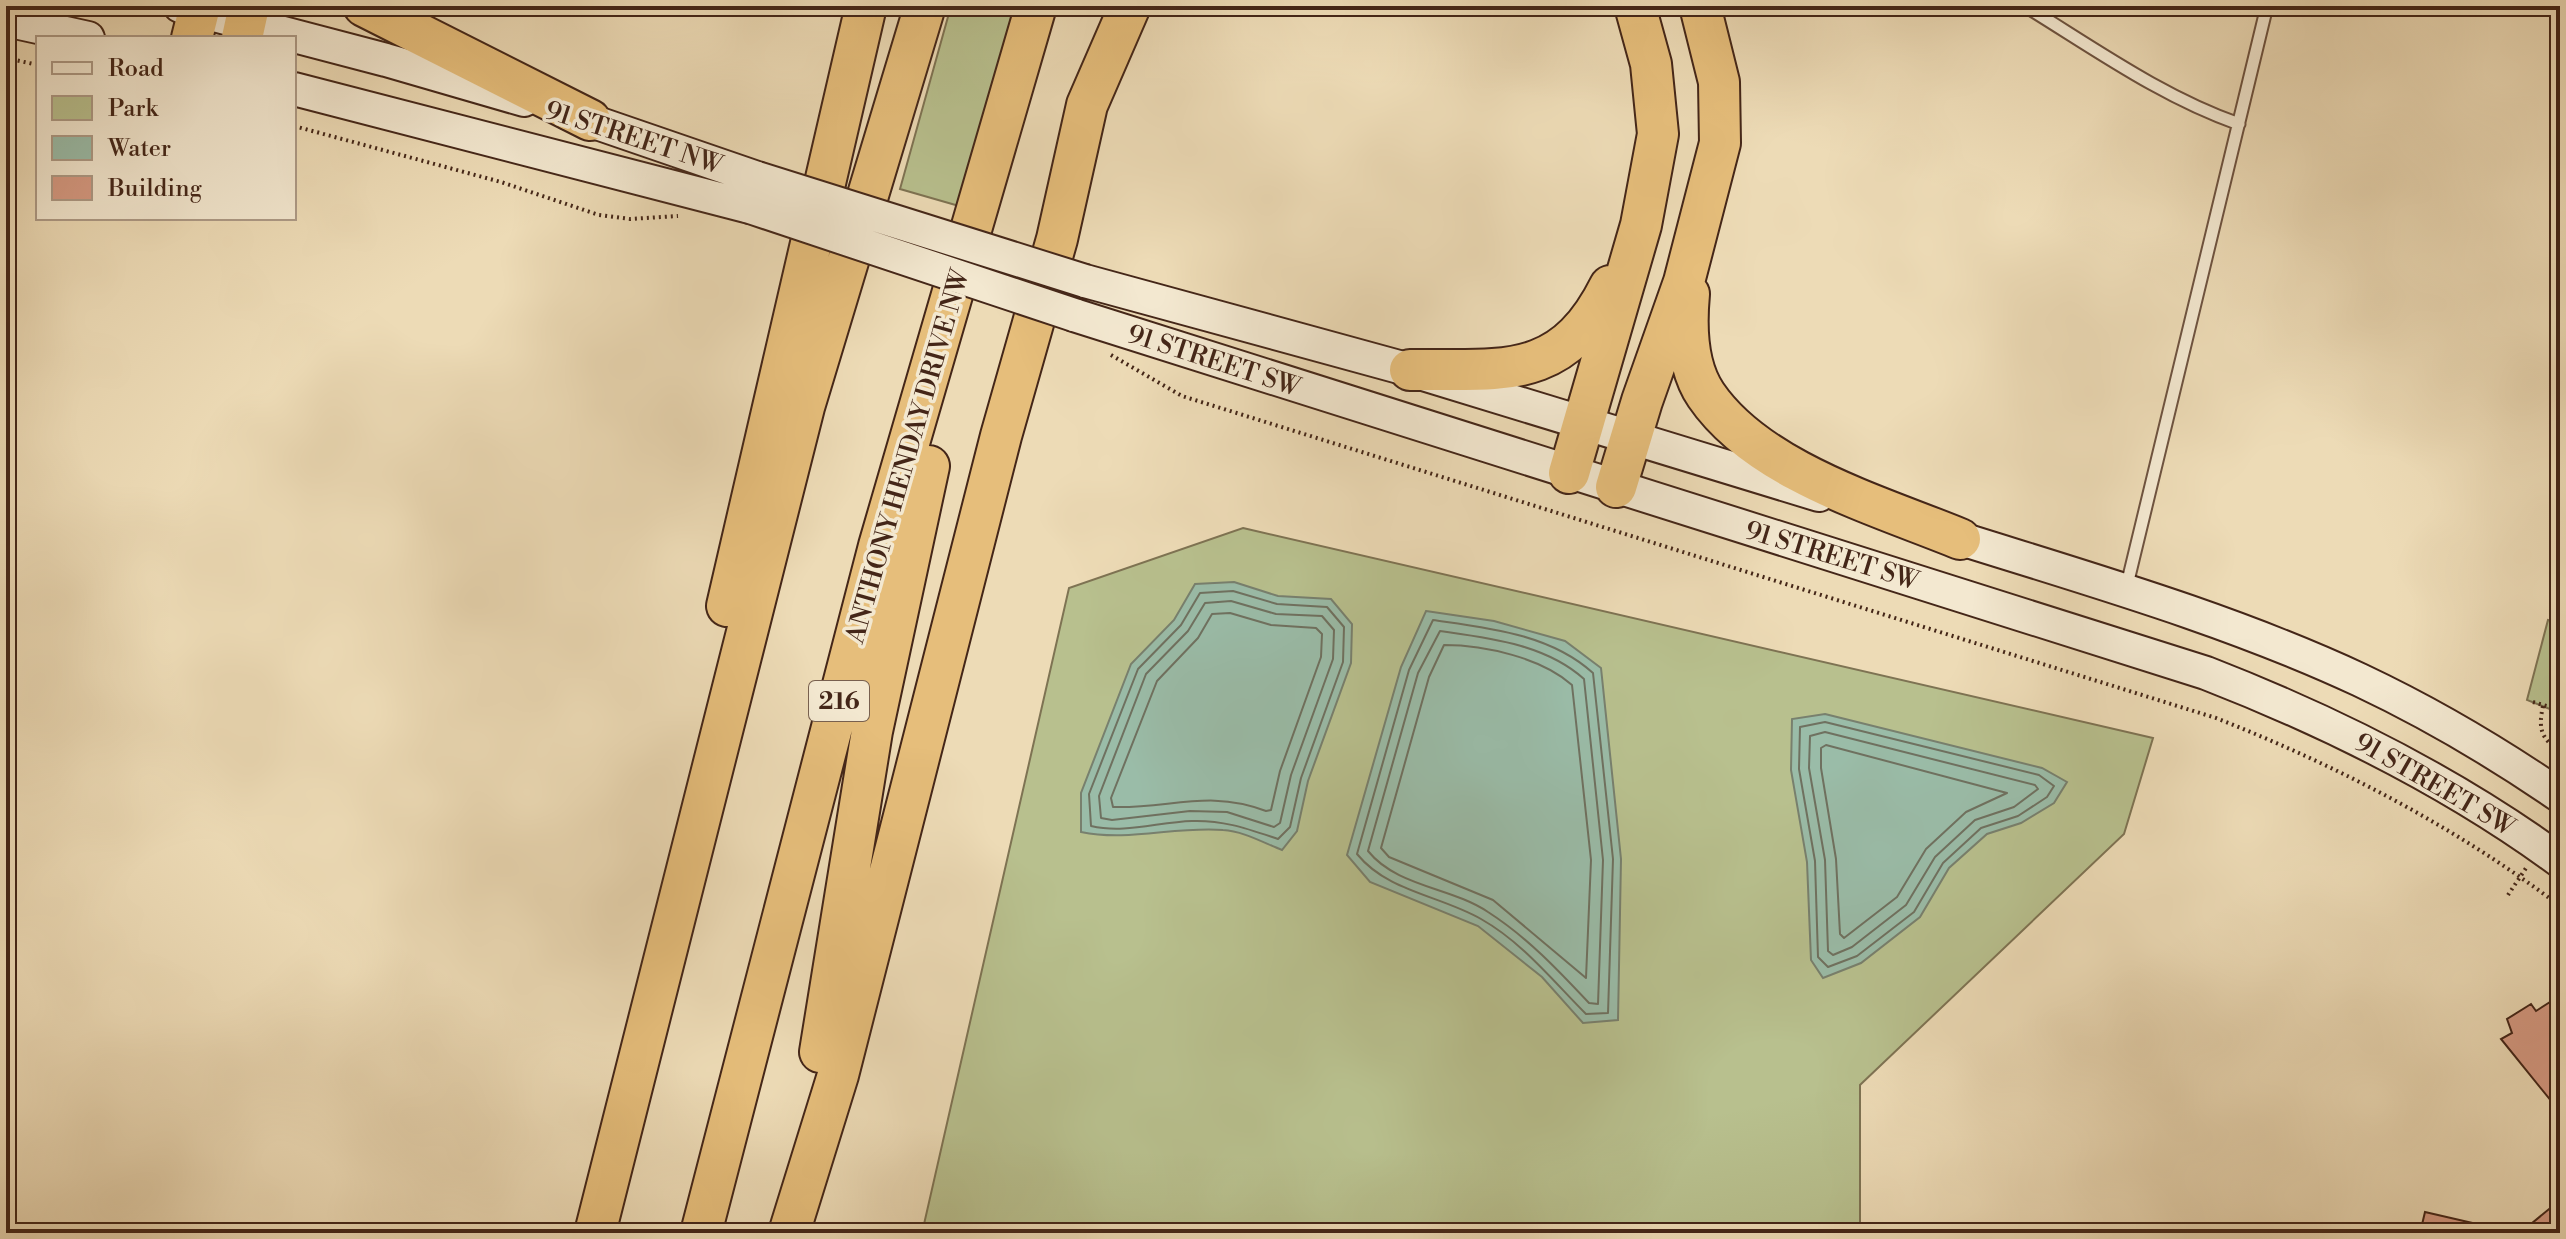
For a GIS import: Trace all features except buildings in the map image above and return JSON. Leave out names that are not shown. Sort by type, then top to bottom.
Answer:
[{"type":"highway","points":[[364,6],[590,120]]},
{"type":"highway","points":[[687,880],[710,676],[834,156],[866,6]]},
{"type":"highway","points":[[595,1233],[687,880],[804,407],[925,6]]},
{"type":"highway","name":"ANTHONY HENDAY DRIVE NW","points":[[701,1233],[879,546],[1036,6]]},
{"type":"highway","points":[[789,1233],[838,1075],[1001,436],[1057,239],[1087,105],[1130,6]]},
{"type":"highway","points":[[1569,473],[1641,225],[1658,134],[1651,64],[1635,6]]},
{"type":"highway","points":[[1616,487],[1684,282],[1720,143],[1719,82],[1700,6]]},
{"type":"highway","points":[[789,1233],[872,731],[910,543],[957,356],[986,171]]},
{"type":"highway","points":[[1700,218],[1689,297],[1687,339],[1705,393],[1744,437],[1816,480],[1960,539]]},
{"type":"highway","points":[[1410,370],[1523,367],[1564,348],[1594,318],[1641,225]]},
{"type":"main road","name":"91 STREET NW","points":[[192,15],[245,22],[590,120],[754,192],[1074,315]]},
{"type":"main road","points":[[6,20],[79,36]]},
{"type":"main road","name":"91 STREET NW","points":[[296,89],[754,192],[1085,281]]},
{"type":"main road","name":"91 STREET SW","points":[[1085,281],[1410,370],[1960,539],[2241,631],[2360,680],[2440,721],[2560,796]]},
{"type":"main road","name":"91 STREET SW","points":[[1074,315],[2220,678],[2329,723],[2393,756],[2464,796],[2550,854]]},
{"type":"lane","points":[[2025,6],[2159,89],[2200,111],[2239,124]]},
{"type":"lane","points":[[2125,593],[2267,6]]},
{"type":"path","points":[[6,58],[36,65]]},
{"type":"path","points":[[296,127],[501,182],[613,218],[685,216]]},
{"type":"path","points":[[1105,351],[1182,396],[2216,718],[2355,777],[2450,830],[2521,876],[2560,906]]},
{"type":"path","points":[[2533,702],[2560,710]]},
{"type":"path","points":[[2543,706],[2540,731],[2543,738],[2560,752]]},
{"type":"path","points":[[2508,895],[2521,876],[2550,854]]},
{"type":"green space","points":[[951,6],[1021,6],[959,206],[900,189]]},
{"type":"green space","points":[[1243,528],[2153,738],[2124,834],[1860,1085],[1860,1233],[922,1233],[1069,588]]},
{"type":"green space","points":[[2548,620],[2560,622],[2560,713],[2527,700]]},
{"type":"water","points":[[1234,582],[1278,596],[1331,599],[1352,624],[1351,663],[1308,781],[1297,831],[1282,850],[1246,835],[1223,830],[1134,835],[1081,832],[1081,793],[1131,664],[1174,620],[1195,584]]},
{"type":"water","points":[[1426,611],[1494,621],[1565,641],[1601,668],[1621,859],[1618,1020],[1583,1023],[1542,977],[1478,926],[1370,882],[1347,855],[1401,667]]},
{"type":"water","points":[[1825,714],[2042,768],[2067,782],[2054,803],[2021,823],[1987,834],[1949,868],[1920,917],[1861,963],[1823,978],[1811,960],[1807,862],[1791,770],[1792,719]]}]
